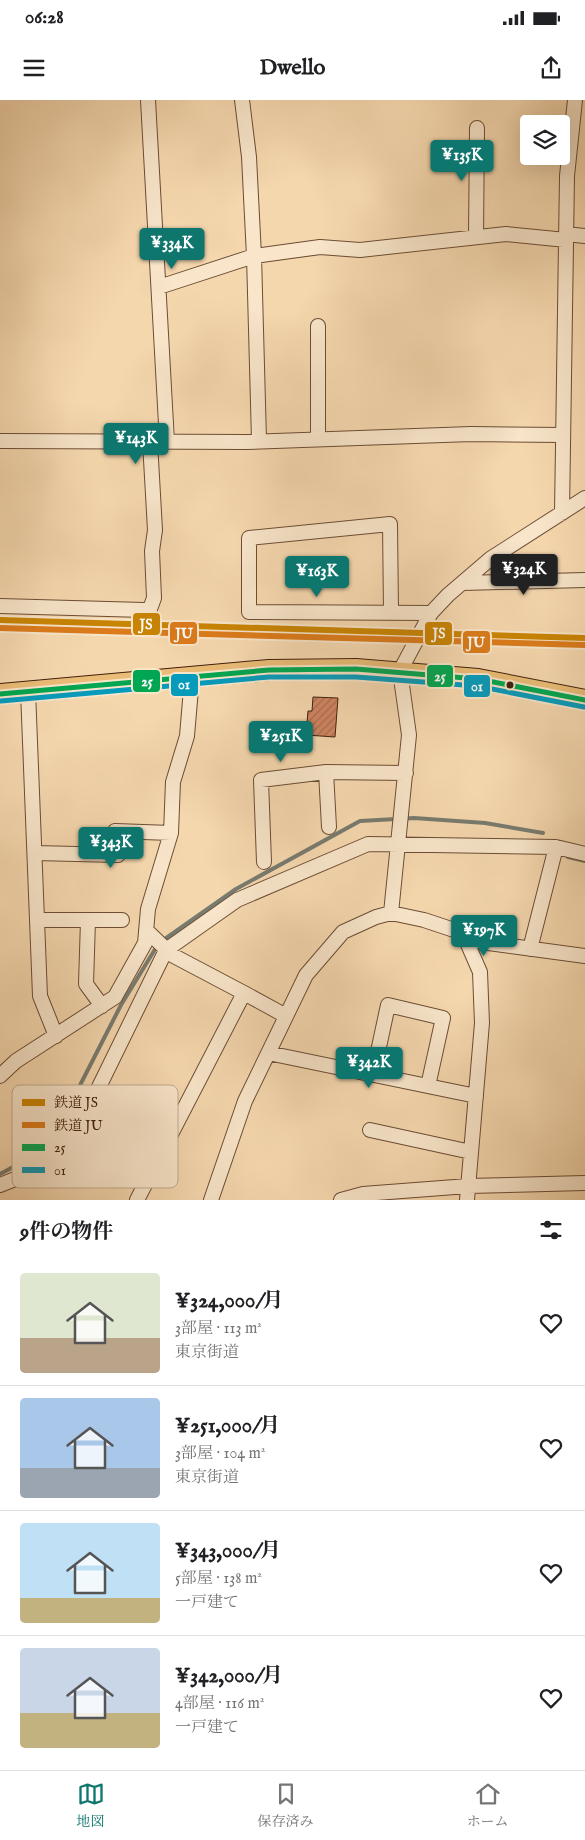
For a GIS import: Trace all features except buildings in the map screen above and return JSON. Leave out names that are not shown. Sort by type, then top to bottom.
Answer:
[{"type":"highway","points":[[0,694],[277,670],[356,669],[400,671],[506,683],[585,700]]},
{"type":"street","points":[[148,100],[167,442]]},
{"type":"street","points":[[242,100],[249,157],[254,256],[259,440]]},
{"type":"street","points":[[562,512],[567,176],[575,100]]},
{"type":"street","points":[[476,237],[477,128]]},
{"type":"street","points":[[158,287],[254,256],[320,247],[360,250],[506,234],[585,236]]},
{"type":"street","points":[[318,326],[318,437]]},
{"type":"street","points":[[0,441],[167,442],[471,434],[563,435]]},
{"type":"street","points":[[0,606],[150,609],[154,598],[152,551],[155,530],[151,488],[150,442]]},
{"type":"street","points":[[391,913],[409,736],[400,671],[431,613],[462,583],[490,559],[584,499]]},
{"type":"street","points":[[391,612],[390,524],[249,538],[249,612],[431,613]]},
{"type":"street","points":[[462,583],[585,580]]},
{"type":"street","points":[[0,1076],[16,1061],[115,997],[145,943],[148,932],[148,909],[170,833],[172,782],[187,736],[192,677]]},
{"type":"street","points":[[28,691],[40,996],[56,1036]]},
{"type":"street","points":[[264,862],[261,780],[326,772],[406,773]]},
{"type":"street","points":[[326,772],[329,827]]},
{"type":"street","points":[[34,853],[118,855],[115,831],[170,833]]},
{"type":"street","points":[[99,1085],[164,948],[238,900],[368,844],[556,847],[585,854]]},
{"type":"street","points":[[530,948],[556,847]]},
{"type":"street","points":[[211,1200],[245,1101],[306,975],[343,932],[376,917],[391,913],[424,920],[463,933],[481,942],[585,956]]},
{"type":"street","points":[[37,920],[122,920]]},
{"type":"street","points":[[88,920],[86,984],[102,1006]]},
{"type":"street","points":[[148,932],[172,955],[286,1016]]},
{"type":"street","points":[[463,933],[480,972],[482,1023],[468,1193]]},
{"type":"street","points":[[178,1121],[244,993]]},
{"type":"street","points":[[373,1075],[388,1005],[443,1018],[428,1086]]},
{"type":"street","points":[[268,1053],[476,1096]]},
{"type":"street","points":[[370,1130],[471,1152]]},
{"type":"street","points":[[0,1185],[12,1180]]},
{"type":"street","points":[[341,1200],[363,1194],[468,1193],[585,1183]]},
{"type":"street","points":[[137,1200],[143,1188]]},
{"type":"waterway","points":[[162,941],[236,889],[360,821],[414,818],[485,823],[543,833]]},
{"type":"waterway","points":[[568,857],[585,861]]},
{"type":"waterway","points":[[80,1085],[121,1005],[157,946]]},
{"type":"waterway","points":[[0,1174],[12,1168]]},
{"type":"rail line","name":"JS","points":[[0,620],[585,638]]},
{"type":"rail line","name":"JU","points":[[0,628],[585,645]]},
{"type":"transit line","name":"25","points":[[0,694],[269,670],[356,669],[478,679],[585,700]]},
{"type":"transit line","name":"01","points":[[1,701],[269,677],[356,677],[477,686],[584,707]]}]
